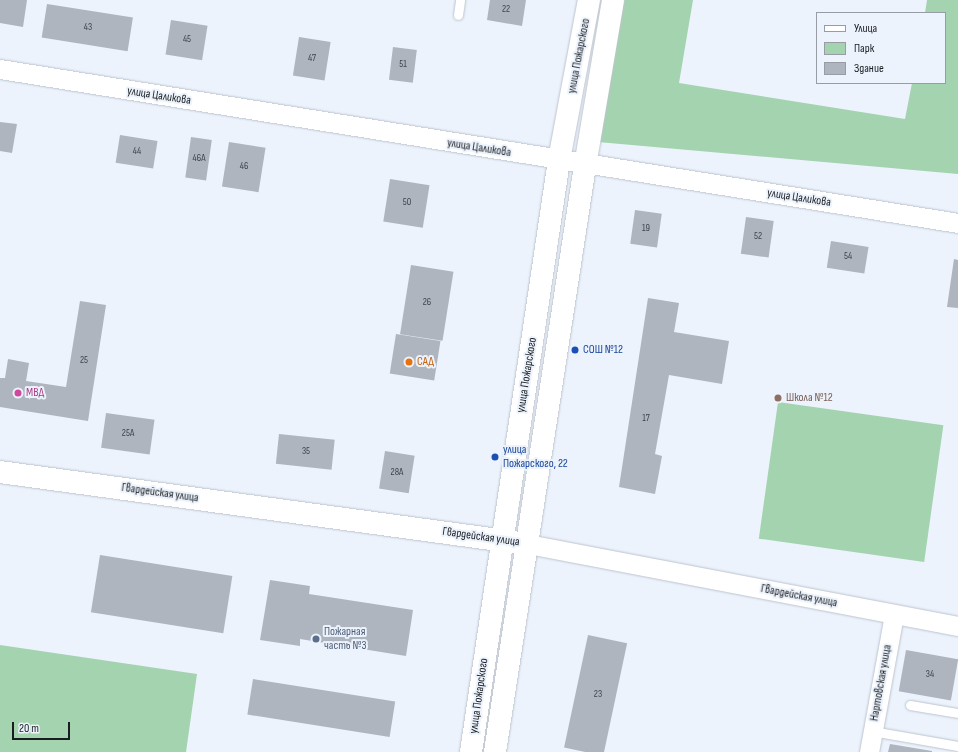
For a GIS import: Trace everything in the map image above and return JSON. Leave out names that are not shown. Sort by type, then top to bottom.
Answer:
[{"type":"main road","name":"улица Пожарского","points":[[471,752],[559,160],[589,0]]},
{"type":"main road","name":"улица Пожарского","points":[[495,752],[528,544],[584,166],[613,0]]},
{"type":"main road","name":"Гвардейская улица","points":[[0,472],[528,544]]},
{"type":"street","name":"улица Цаликова","points":[[0,69],[559,160],[584,166],[958,223]]},
{"type":"street","name":"Гвардейская улица","points":[[528,544],[958,626]]},
{"type":"street","name":"Нартовская улица","points":[[868,752],[894,615]]},
{"type":"lane","points":[[458,14],[460,0]]},
{"type":"lane","points":[[910,705],[958,713]]},
{"type":"lane","points":[[872,731],[958,746]]},
{"type":"green space","points":[[623,0],[693,0],[679,83],[905,119],[912,84],[946,84],[946,12],[925,12],[927,0],[958,0],[958,174],[598,142]]},
{"type":"green space","points":[[778,402],[943,425],[924,562],[759,539]]},
{"type":"green space","points":[[0,645],[197,674],[186,752],[0,752]]},
{"type":"building","points":[[0,0],[27,0],[23,27],[0,23]]},
{"type":"building","points":[[490,0],[526,0],[522,26],[487,20]]},
{"type":"building","points":[[47,4],[133,18],[128,51],[42,38]]},
{"type":"building","points":[[171,20],[208,26],[202,60],[166,55]]},
{"type":"building","points":[[299,37],[331,42],[325,81],[293,76]]},
{"type":"building","points":[[393,47],[417,50],[413,83],[389,80]]},
{"type":"building","points":[[0,122],[17,124],[12,153],[0,151]]},
{"type":"building","points":[[120,135],[158,141],[153,169],[116,163]]},
{"type":"building","points":[[191,137],[212,140],[206,181],[185,178]]},
{"type":"building","points":[[229,142],[266,148],[259,192],[222,186]]},
{"type":"building","points":[[390,179],[430,185],[423,228],[383,221]]},
{"type":"building","points":[[635,210],[662,214],[657,247],[630,244]]},
{"type":"building","points":[[746,217],[774,221],[769,258],[741,254]]},
{"type":"building","points":[[831,241],[869,247],[864,274],[827,268]]},
{"type":"building","points":[[954,259],[958,260],[958,308],[947,307]]},
{"type":"building","points":[[411,265],[453,272],[443,341],[400,334]]},
{"type":"building","points":[[648,298],[679,303],[674,332],[729,341],[722,384],[669,375],[655,454],[662,456],[655,494],[619,487]]},
{"type":"building","points":[[80,301],[106,305],[88,421],[0,407],[0,378],[5,378],[8,359],[29,363],[26,381],[66,387]]},
{"type":"building","points":[[396,334],[440,341],[434,381],[390,374]]},
{"type":"building","points":[[106,413],[155,420],[150,454],[101,448]]},
{"type":"building","points":[[279,434],[335,440],[332,470],[276,464]]},
{"type":"building","points":[[385,451],[415,456],[409,493],[379,489]]},
{"type":"building","points":[[100,555],[232,576],[223,633],[91,612]]},
{"type":"building","points":[[270,580],[310,586],[309,594],[413,610],[406,656],[300,639],[300,646],[260,640]]},
{"type":"building","points":[[588,635],[627,643],[604,752],[585,752],[564,747]]},
{"type":"building","points":[[906,650],[958,659],[951,701],[899,691]]},
{"type":"building","points":[[253,679],[395,702],[390,737],[247,715]]},
{"type":"building","points":[[890,744],[932,751],[932,752],[888,752]]},
{"type":"place","name":"СОШ №12","points":[[575,350]]},
{"type":"place","name":"САД","points":[[409,362]]},
{"type":"place","name":"МВД","points":[[18,393]]},
{"type":"place","name":"Школа №12","points":[[778,398]]},
{"type":"place","name":"улица Пожарского, 22","points":[[495,457]]},
{"type":"place","name":"Пожарная часть №3","points":[[316,639]]}]
